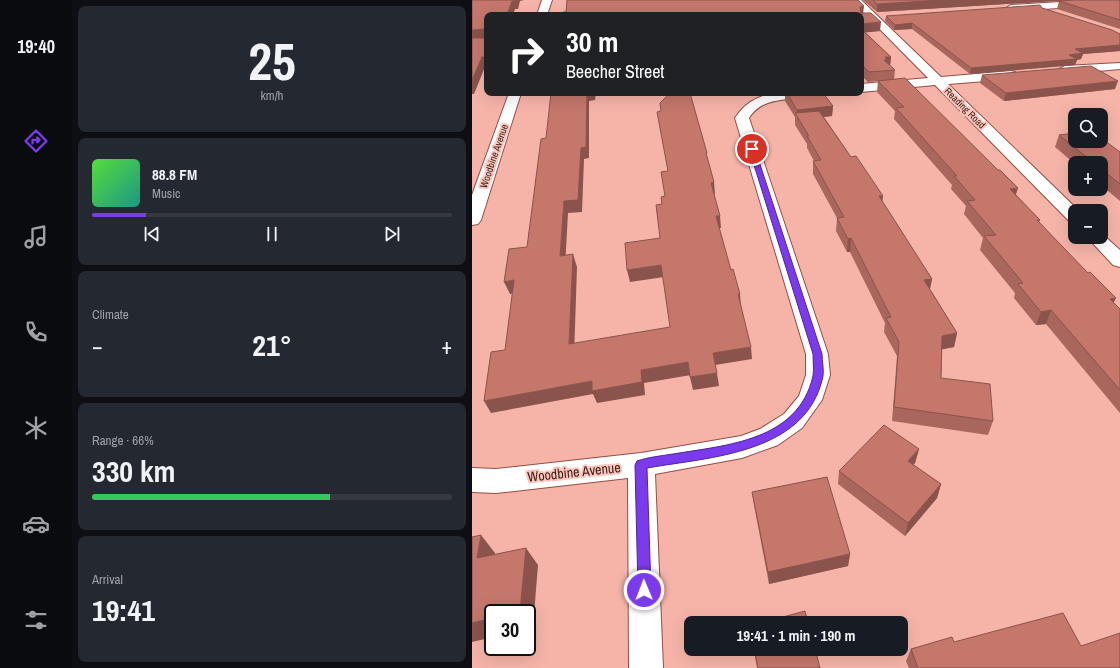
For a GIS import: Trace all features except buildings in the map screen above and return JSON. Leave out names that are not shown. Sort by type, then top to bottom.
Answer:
[{"type":"street","points":[[543,12],[547,0]]},
{"type":"street","name":"Reading Road","points":[[856,0],[863,12]]},
{"type":"street","points":[[1008,7],[1120,0]]},
{"type":"street","points":[[1034,6],[1057,14]]},
{"type":"street","points":[[867,18],[889,16]]},
{"type":"street","name":"Reading Road","points":[[867,18],[938,81],[1068,210]]},
{"type":"street","points":[[1053,71],[1120,66]]},
{"type":"street","points":[[1107,67],[1120,74]]},
{"type":"street","points":[[864,88],[1022,74]]},
{"type":"street","name":"Woodbine Avenue","points":[[472,220],[514,96]]},
{"type":"street","name":"Woodbine Avenue","points":[[472,480],[496,481],[641,465],[742,447],[769,437],[793,420],[810,400],[818,375],[817,354],[742,120],[749,107],[768,98],[782,96]]},
{"type":"street","points":[[1103,244],[1120,261]]},
{"type":"street","points":[[641,465],[646,668]]},
{"type":"route","points":[[644,590],[641,465],[742,447],[769,437],[793,420],[810,400],[818,375],[817,354],[752,149]]}]
